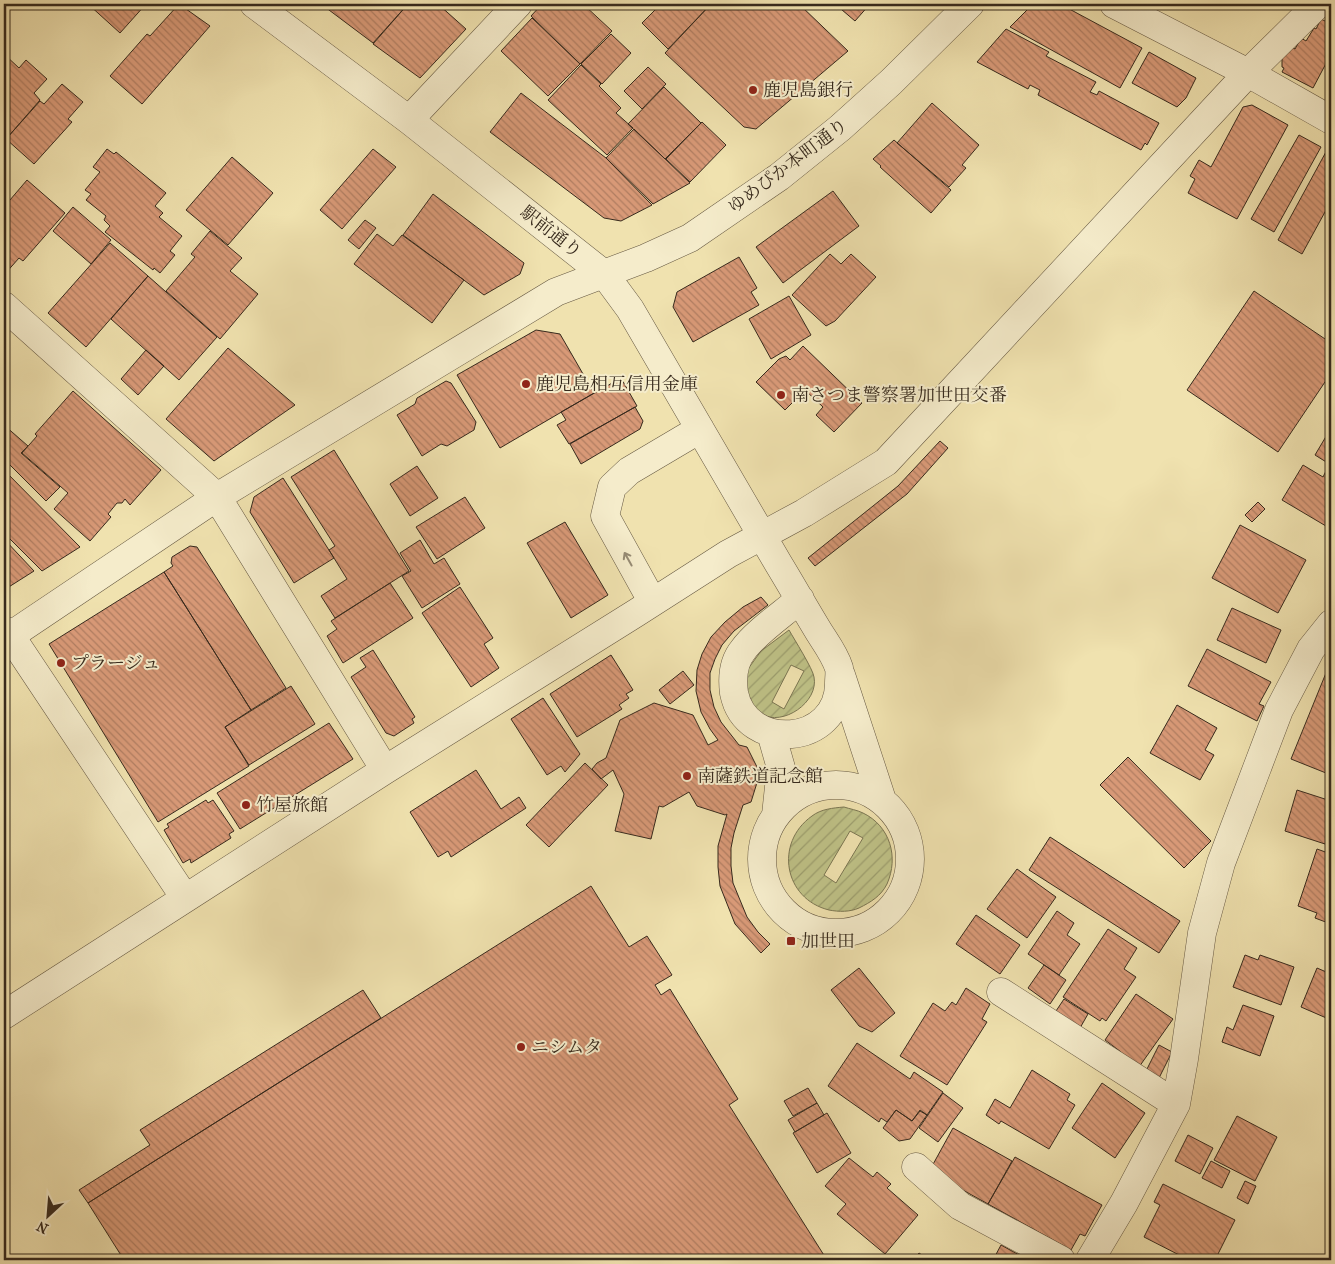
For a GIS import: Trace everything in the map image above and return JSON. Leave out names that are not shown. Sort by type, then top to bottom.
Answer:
[{"type":"street","name":"駅前通り","points":[[254,4],[409,120],[605,274],[630,309],[800,599]]},
{"type":"street","points":[[409,120],[518,4]]},
{"type":"street","name":"ゆめぴか本町通り","points":[[6,635],[217,497],[556,292],[605,274],[690,238],[778,177],[840,128],[891,82],[970,4]]},
{"type":"street","points":[[1114,4],[1248,73],[1331,120]]},
{"type":"street","points":[[4,1016],[185,898],[636,613],[652,601],[728,554],[804,513],[886,462],[1248,73],[1318,4]]},
{"type":"street","points":[[4,306],[217,497],[385,770]]},
{"type":"street","points":[[652,601],[605,516],[612,487],[628,471],[700,429]]},
{"type":"street","points":[[839,669],[839,692],[832,709],[821,723],[806,732],[789,735],[771,733],[756,726],[743,714],[736,699],[732,682],[735,665],[743,650],[800,599],[834,656],[839,669],[882,800]]},
{"type":"street","points":[[1090,1260],[1124,1203],[1176,1104],[1202,933],[1221,863],[1280,710],[1311,649],[1331,624]]},
{"type":"street","points":[[6,635],[185,898]]},
{"type":"street","points":[[771,733],[781,768],[776,815]]},
{"type":"street","points":[[838,785],[861,788],[882,800],[899,818],[909,842],[911,866],[905,890],[891,911],[871,926],[847,933],[822,932],[799,924],[780,908],[766,886],[762,862],[764,837],[776,815],[792,798],[814,788],[838,785]]},
{"type":"street","points":[[1001,992],[1176,1104]]},
{"type":"street","points":[[916,1167],[960,1206],[1061,1260]]},
{"type":"green space","points":[[789,630],[813,673],[814,686],[811,695],[798,710],[789,715],[770,717],[761,714],[743,690],[748,669],[761,651]],"holes":[[[791,665],[804,671],[784,709],[772,702]]]},
{"type":"green space","points":[[844,807],[863,813],[880,826],[890,843],[892,863],[891,874],[882,892],[856,909],[837,911],[814,904],[802,894],[794,883],[789,869],[789,855],[792,841],[800,827],[812,816],[827,809]],"holes":[[[850,831],[863,838],[836,883],[824,875]]]},
{"type":"building","points":[[88,4],[146,4],[120,33]]},
{"type":"building","points":[[179,4],[210,26],[142,104],[110,76],[147,34],[150,36]]},
{"type":"building","points":[[321,4],[408,4],[373,43]]},
{"type":"building","points":[[408,4],[438,4],[466,29],[420,78],[373,44]]},
{"type":"building","points":[[542,4],[583,4],[612,31],[580,64],[531,16]]},
{"type":"building","points":[[661,4],[711,4],[668,49],[642,23]]},
{"type":"building","name":"鹿児島銀行","points":[[711,4],[799,4],[848,51],[756,129],[744,127],[665,53]]},
{"type":"building","points":[[835,4],[870,4],[855,21]]},
{"type":"building","points":[[1033,4],[1060,4],[1142,48],[1120,88],[1010,27]]},
{"type":"building","points":[[532,18],[580,64],[548,96],[501,51]]},
{"type":"building","points":[[1321,19],[1331,24],[1331,54],[1313,88],[1282,72],[1284,68],[1282,67],[1282,56],[1292,47],[1295,49],[1301,38],[1306,41],[1314,28],[1316,29]]},
{"type":"building","points":[[1006,29],[1049,52],[1046,56],[1096,82],[1090,92],[1097,95],[1099,91],[1159,123],[1147,145],[1145,143],[1141,150],[1038,95],[1040,90],[1030,85],[1028,89],[977,62]]},
{"type":"building","points":[[611,34],[631,53],[602,84],[581,64]]},
{"type":"building","points":[[1149,52],[1196,78],[1186,98],[1177,107],[1132,83]]},
{"type":"building","points":[[4,54],[19,68],[26,60],[47,79],[34,93],[40,100],[7,138],[4,135]]},
{"type":"building","points":[[581,65],[601,84],[599,86],[621,108],[616,113],[633,128],[607,155],[548,100]]},
{"type":"building","points":[[648,67],[666,84],[642,109],[624,91]]},
{"type":"building","points":[[62,84],[83,102],[68,119],[72,122],[34,164],[6,139],[40,101],[44,104]]},
{"type":"building","points":[[664,87],[701,123],[665,159],[628,124]]},
{"type":"building","points":[[521,93],[606,158],[652,205],[621,221],[604,218],[490,132]]},
{"type":"building","points":[[932,103],[979,145],[962,165],[966,168],[949,187],[897,143]]},
{"type":"building","points":[[1252,105],[1288,125],[1237,219],[1188,193],[1195,179],[1190,176],[1199,160],[1211,167],[1243,107]]},
{"type":"building","points":[[702,122],[726,145],[690,182],[666,159]]},
{"type":"building","points":[[634,129],[690,183],[653,204],[606,158]]},
{"type":"building","points":[[1299,135],[1321,147],[1274,232],[1251,219]]},
{"type":"building","points":[[894,140],[951,190],[931,213],[873,159]]},
{"type":"building","points":[[107,149],[114,154],[116,152],[166,193],[155,206],[163,213],[159,217],[182,236],[170,251],[175,255],[160,273],[154,268],[153,270],[105,232],[110,226],[104,220],[106,216],[86,200],[91,194],[85,190],[100,172],[93,167]]},
{"type":"building","points":[[373,149],[396,167],[342,229],[320,210]]},
{"type":"building","points":[[1327,150],[1331,152],[1331,201],[1302,254],[1278,240]]},
{"type":"building","points":[[232,157],[273,193],[228,245],[186,210]]},
{"type":"building","points":[[27,180],[65,213],[23,261],[19,258],[4,275],[4,207]]},
{"type":"building","points":[[833,191],[859,226],[783,283],[756,247]]},
{"type":"building","points":[[433,194],[524,263],[520,274],[484,295],[403,235]]},
{"type":"building","points":[[73,207],[111,240],[91,264],[53,231]]},
{"type":"building","points":[[365,220],[376,228],[359,249],[348,240]]},
{"type":"building","points":[[210,231],[242,258],[230,271],[258,294],[220,339],[166,291],[195,257],[191,254]]},
{"type":"building","points":[[377,234],[393,246],[402,235],[464,280],[432,323],[354,264]]},
{"type":"building","points":[[110,243],[148,276],[86,347],[48,313]]},
{"type":"building","points":[[830,254],[841,264],[851,254],[876,277],[835,321],[826,326],[792,295]]},
{"type":"building","points":[[739,257],[757,288],[751,292],[759,305],[693,342],[673,307],[677,292]]},
{"type":"building","points":[[148,276],[217,337],[179,380],[111,319]]},
{"type":"building","points":[[1254,291],[1331,343],[1331,373],[1278,452],[1187,390]]},
{"type":"building","points":[[789,296],[811,335],[771,359],[749,319]]},
{"type":"building","name":"鹿児島相互信用金庫","points":[[536,330],[560,334],[594,393],[500,448],[457,375]]},
{"type":"building","name":"南さつま警察署加世田交番","points":[[803,346],[862,403],[834,432],[816,415],[823,407],[805,390],[785,410],[756,382],[779,359],[786,356],[790,360]]},
{"type":"building","points":[[228,348],[295,405],[214,461],[166,419]]},
{"type":"building","points":[[146,350],[164,366],[138,395],[121,379]]},
{"type":"building","points":[[621,378],[637,406],[569,444],[557,425],[566,420],[561,412]]},
{"type":"building","points":[[446,381],[451,383],[476,422],[474,430],[447,446],[441,444],[422,456],[397,415],[415,404],[417,398]]},
{"type":"building","points":[[73,391],[161,470],[130,505],[125,499],[122,503],[117,503],[108,514],[111,517],[90,541],[54,509],[68,493],[22,453],[37,436],[35,434]]},
{"type":"building","points":[[635,407],[643,421],[640,429],[581,464],[570,444]]},
{"type":"building","points":[[4,425],[28,446],[21,453],[60,487],[46,501],[4,459]]},
{"type":"building","points":[[1331,428],[1331,465],[1315,455]]},
{"type":"building","points":[[940,441],[948,448],[907,494],[815,566],[808,558],[898,486]]},
{"type":"building","points":[[334,450],[409,571],[335,618],[321,596],[347,579],[329,550],[335,546],[291,477]]},
{"type":"building","points":[[1303,465],[1323,477],[1326,471],[1331,474],[1331,529],[1282,500]]},
{"type":"building","points":[[417,466],[438,498],[410,516],[390,484]]},
{"type":"building","points":[[4,470],[80,547],[42,571],[4,533]]},
{"type":"building","points":[[283,478],[334,558],[294,583],[250,512],[254,497]]},
{"type":"building","points":[[465,497],[485,528],[437,559],[416,527]]},
{"type":"building","points":[[1258,502],[1265,509],[1252,522],[1245,515]]},
{"type":"building","points":[[565,522],[608,595],[571,618],[527,543]]},
{"type":"building","points":[[1240,525],[1306,560],[1278,613],[1212,578]]},
{"type":"building","points":[[4,539],[34,571],[4,590]]},
{"type":"building","points":[[420,540],[434,564],[444,558],[460,584],[422,608],[402,576],[411,571],[400,553]]},
{"type":"building","points":[[190,546],[197,547],[286,688],[251,710],[164,572],[173,566],[171,563],[172,557]]},
{"type":"building","points":[[164,572],[251,710],[225,727],[249,766],[158,822],[49,644]]},
{"type":"building","points":[[390,583],[413,618],[343,663],[327,636],[337,629],[331,621]]},
{"type":"building","points":[[460,587],[493,638],[484,644],[499,668],[471,687],[422,613]]},
{"type":"building","name":"南薩鉄道記念館","points":[[761,597],[768,605],[734,631],[722,645],[710,673],[710,690],[714,707],[721,722],[739,745],[747,747],[760,773],[751,802],[743,805],[734,833],[731,848],[731,866],[733,883],[747,917],[770,944],[761,953],[735,924],[720,886],[718,846],[727,814],[697,806],[689,792],[663,807],[659,806],[651,839],[615,831],[624,794],[613,770],[601,779],[592,769],[597,763],[606,758],[620,720],[654,703],[693,715],[708,745],[718,740],[701,712],[696,691],[697,670],[702,654],[711,637],[743,607]]},
{"type":"building","points":[[1232,608],[1281,630],[1266,663],[1217,640]]},
{"type":"building","points":[[1207,649],[1271,682],[1259,704],[1264,706],[1257,721],[1188,686]]},
{"type":"building","points":[[373,650],[415,717],[412,719],[414,723],[394,736],[386,733],[351,677],[366,667],[360,658]]},
{"type":"building","points":[[611,655],[633,690],[626,694],[629,698],[619,705],[622,709],[577,737],[550,694]]},
{"type":"building","points":[[1328,668],[1331,669],[1331,775],[1291,759]]},
{"type":"building","points":[[683,671],[694,685],[670,704],[659,690]]},
{"type":"building","points":[[291,686],[315,724],[249,765],[225,727]]},
{"type":"building","points":[[543,698],[580,754],[565,772],[561,766],[547,775],[511,719]]},
{"type":"building","points":[[1177,705],[1217,728],[1205,750],[1214,755],[1200,780],[1150,753]]},
{"type":"building","points":[[329,723],[353,759],[240,829],[217,793]]},
{"type":"building","points":[[1128,757],[1211,841],[1184,868],[1100,785]]},
{"type":"building","points":[[585,763],[608,785],[549,847],[526,825]]},
{"type":"building","points":[[476,770],[501,809],[519,797],[526,808],[451,857],[448,851],[438,857],[410,812]]},
{"type":"building","points":[[1297,790],[1331,801],[1331,826],[1325,844],[1285,831]]},
{"type":"building","points":[[206,800],[208,803],[213,800],[234,831],[229,834],[231,838],[191,863],[190,859],[183,863],[164,830],[169,827],[167,824]]},
{"type":"building","points":[[1050,837],[1180,921],[1159,953],[1029,870]]},
{"type":"building","points":[[1317,849],[1331,854],[1331,924],[1315,918],[1317,913],[1298,906]]},
{"type":"building","points":[[1017,869],[1056,897],[1027,938],[987,909]]},
{"type":"building","name":"ニシムタ","points":[[591,886],[629,947],[647,936],[672,975],[655,985],[661,995],[670,989],[738,1099],[729,1105],[827,1260],[124,1260],[88,1203]]},
{"type":"building","points":[[1057,911],[1074,923],[1067,935],[1080,944],[1059,975],[1028,954]]},
{"type":"building","points":[[976,915],[1020,945],[1000,974],[956,944]]},
{"type":"building","points":[[1108,929],[1137,948],[1124,969],[1136,977],[1106,1021],[1102,1018],[1100,1021],[1063,997]]},
{"type":"building","points":[[1245,955],[1258,960],[1260,955],[1294,967],[1281,1005],[1233,987]]},
{"type":"building","points":[[1044,965],[1066,980],[1050,1004],[1028,988]]},
{"type":"building","points":[[859,968],[895,1013],[872,1032],[859,1026],[831,990]]},
{"type":"building","points":[[1317,968],[1331,974],[1331,1020],[1301,1007]]},
{"type":"building","points":[[966,988],[990,1004],[982,1019],[987,1022],[947,1085],[900,1056],[933,1003],[945,1011],[952,1002],[956,1005]]},
{"type":"building","points":[[363,990],[381,1018],[88,1203],[79,1190],[150,1145],[140,1130]]},
{"type":"building","points":[[1136,994],[1173,1019],[1139,1067],[1119,1054],[1121,1052],[1105,1040]]},
{"type":"building","points":[[1064,999],[1088,1014],[1080,1028],[1056,1011]]},
{"type":"building","points":[[1243,1005],[1274,1016],[1260,1056],[1222,1042],[1227,1027],[1233,1030]]},
{"type":"building","points":[[857,1043],[910,1079],[914,1072],[943,1092],[927,1115],[920,1110],[912,1121],[896,1110],[887,1122],[881,1118],[879,1122],[828,1086]]},
{"type":"building","points":[[1159,1045],[1172,1052],[1159,1078],[1146,1071]]},
{"type":"building","points":[[1032,1070],[1070,1094],[1067,1100],[1075,1105],[1049,1149],[1001,1121],[999,1124],[986,1115],[995,1099],[1010,1108]]},
{"type":"building","points":[[1102,1083],[1145,1113],[1115,1158],[1072,1128]]},
{"type":"building","points":[[808,1088],[817,1103],[793,1116],[784,1101]]},
{"type":"building","points":[[943,1093],[963,1108],[938,1142],[919,1128]]},
{"type":"building","points":[[817,1103],[824,1115],[795,1132],[788,1120]]},
{"type":"building","points":[[896,1110],[912,1121],[920,1111],[927,1115],[910,1139],[899,1141],[883,1128]]},
{"type":"building","points":[[827,1113],[851,1153],[817,1173],[793,1133]]},
{"type":"building","points":[[1237,1116],[1277,1137],[1255,1181],[1214,1160]]},
{"type":"building","points":[[953,1128],[1012,1161],[988,1204],[950,1183],[931,1168]]},
{"type":"building","points":[[1188,1135],[1213,1148],[1200,1174],[1175,1161]]},
{"type":"building","points":[[1015,1157],[1102,1205],[1085,1236],[1080,1234],[1071,1250],[988,1204]]},
{"type":"building","points":[[849,1158],[873,1177],[877,1172],[891,1184],[887,1188],[918,1215],[885,1254],[837,1214],[846,1204],[825,1186]]},
{"type":"building","points":[[1211,1161],[1230,1171],[1222,1188],[1202,1178]]},
{"type":"building","points":[[1245,1181],[1256,1186],[1248,1204],[1237,1198]]},
{"type":"building","points":[[1163,1184],[1235,1220],[1215,1260],[1189,1260],[1144,1237],[1160,1205],[1154,1202]]},
{"type":"building","points":[[1001,1245],[1021,1256],[1019,1260],[993,1260]]},
{"type":"building","points":[[919,1253],[929,1260],[913,1260]]},
{"type":"place","name":"鹿児島銀行","points":[[753,90]]},
{"type":"place","name":"鹿児島相互信用金庫","points":[[526,384]]},
{"type":"place","name":"南さつま警察署加世田交番","points":[[781,395]]},
{"type":"place","name":"プラージュ","points":[[61,663]]},
{"type":"place","name":"南薩鉄道記念館","points":[[687,776]]},
{"type":"place","name":"竹屋旅館","points":[[246,805]]},
{"type":"place","name":"加世田","points":[[791,941]]},
{"type":"place","name":"ニシムタ","points":[[521,1047]]}]
